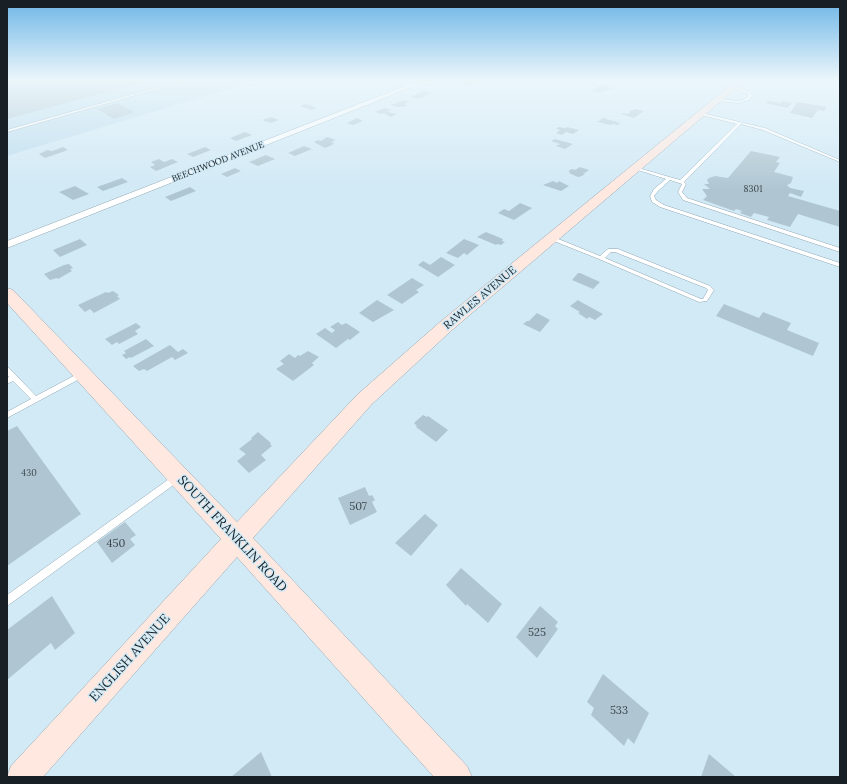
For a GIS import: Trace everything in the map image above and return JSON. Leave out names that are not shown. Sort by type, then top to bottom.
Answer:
[{"type":"street","name":"BEECHWOOD AVENUE","points":[[7,245],[336,116]]},
{"type":"street","name":"RAWLES AVENUE","points":[[237,539],[365,399],[446,326],[700,116]]},
{"type":"street","name":"SOUTH FRANKLIN ROAD","points":[[9,298],[83,374],[237,539],[456,777]]},
{"type":"street","name":"ENGLISH AVENUE","points":[[22,777],[237,539]]},
{"type":"lane","points":[[7,131],[62,116]]},
{"type":"lane","points":[[709,116],[764,129],[840,161]]},
{"type":"lane","points":[[681,182],[740,123]]},
{"type":"lane","points":[[636,168],[681,182],[684,184],[680,192],[685,199],[840,250]]},
{"type":"lane","points":[[669,178],[652,196],[654,201],[662,206],[840,265]]},
{"type":"lane","points":[[551,238],[701,301],[705,300],[711,290],[708,287],[616,250],[610,250],[601,258]]},
{"type":"lane","points":[[7,370],[10,380],[35,399]]},
{"type":"lane","points":[[7,415],[83,374]]},
{"type":"lane","points":[[7,602],[178,476]]},
{"type":"shaded area","points":[[7,116],[141,116],[7,156]]},
{"type":"building","points":[[7,116],[20,116],[7,119]]},
{"type":"building","points":[[108,116],[124,116],[114,119]]},
{"type":"building","points":[[626,116],[637,116],[634,118]]},
{"type":"building","points":[[801,116],[814,116],[812,118]]},
{"type":"building","points":[[271,117],[279,120],[271,123],[262,120]]},
{"type":"building","points":[[357,118],[363,121],[353,125],[347,123]]},
{"type":"building","points":[[603,118],[620,123],[618,125],[611,125],[597,122]]},
{"type":"building","points":[[559,127],[579,130],[573,134],[566,132],[562,135],[556,133],[560,130],[556,129]]},
{"type":"building","points":[[245,132],[252,135],[236,141],[230,138]]},
{"type":"building","points":[[327,137],[336,140],[331,142],[334,143],[332,145],[325,148],[314,142],[318,140],[321,141]]},
{"type":"building","points":[[555,139],[573,144],[565,149],[556,146],[560,144],[551,141]]},
{"type":"building","points":[[304,146],[312,149],[295,156],[288,153]]},
{"type":"building","points":[[63,147],[68,150],[45,158],[39,154],[47,150],[52,151]]},
{"type":"building","points":[[205,147],[211,150],[193,157],[187,154]]},
{"type":"building","points":[[751,151],[780,157],[776,162],[780,163],[774,172],[793,177],[791,183],[787,185],[790,188],[804,191],[801,197],[790,193],[788,196],[840,211],[840,227],[798,214],[790,227],[767,220],[769,217],[754,213],[751,217],[740,213],[742,211],[736,209],[734,211],[703,200],[707,196],[702,189],[710,189],[704,184],[709,184],[707,180],[715,176],[728,178]]},
{"type":"building","points":[[266,155],[275,159],[258,166],[249,162]]},
{"type":"building","points":[[159,159],[164,162],[172,159],[178,162],[156,171],[150,167],[155,165],[151,162]]},
{"type":"building","points":[[580,167],[589,170],[582,176],[578,177],[569,173],[570,172],[568,171],[572,169],[575,170]]},
{"type":"building","points":[[235,168],[241,171],[227,177],[221,174]]},
{"type":"building","points":[[122,178],[128,182],[103,191],[97,187]]},
{"type":"building","points":[[553,181],[557,183],[559,181],[569,186],[561,191],[543,185]]},
{"type":"building","points":[[75,186],[89,194],[73,200],[59,192]]},
{"type":"building","points":[[190,187],[196,191],[171,201],[165,197]]},
{"type":"building","points":[[520,203],[532,208],[514,220],[498,213],[504,209],[509,211]]},
{"type":"building","points":[[486,232],[503,239],[502,241],[505,242],[501,245],[496,245],[477,237]]},
{"type":"building","points":[[80,239],[87,245],[60,257],[53,250]]},
{"type":"building","points":[[464,239],[479,245],[467,255],[464,253],[458,258],[446,253]]},
{"type":"building","points":[[441,257],[455,265],[438,277],[418,265],[423,261],[430,265]]},
{"type":"building","points":[[69,264],[73,268],[70,269],[72,271],[58,279],[50,280],[44,274],[64,265]]},
{"type":"building","points":[[578,273],[600,282],[593,289],[572,280]]},
{"type":"building","points":[[412,278],[424,285],[416,290],[419,292],[402,304],[387,295]]},
{"type":"building","points":[[113,291],[119,295],[117,296],[120,299],[94,313],[90,309],[85,312],[78,305],[106,292],[108,293]]},
{"type":"building","points":[[377,300],[394,310],[373,322],[359,313]]},
{"type":"building","points":[[578,300],[603,314],[595,320],[589,317],[587,319],[578,313],[580,312],[570,306]]},
{"type":"building","points":[[724,304],[759,318],[763,312],[791,323],[787,330],[819,343],[813,356],[716,316]]},
{"type":"building","points":[[537,313],[550,320],[540,332],[523,324],[529,321]]},
{"type":"building","points":[[338,322],[342,325],[346,323],[360,332],[336,348],[316,334],[325,328],[332,333],[335,330],[330,327]]},
{"type":"building","points":[[136,323],[141,327],[135,331],[138,334],[119,344],[117,342],[112,345],[105,339]]},
{"type":"building","points":[[146,339],[154,346],[131,358],[126,359],[122,355],[126,353],[124,351]]},
{"type":"building","points":[[170,345],[178,352],[183,349],[188,353],[175,360],[172,357],[147,371],[144,369],[139,371],[133,366]]},
{"type":"building","points":[[308,351],[319,357],[312,363],[314,365],[293,381],[276,369],[284,364],[280,361],[289,354],[295,358],[298,355],[300,356]]},
{"type":"building","points":[[423,415],[428,416],[448,430],[436,442],[416,427],[417,426],[414,423]]},
{"type":"building","points":[[17,426],[81,514],[7,566],[7,431]]},
{"type":"building","points":[[258,432],[271,443],[270,444],[272,446],[261,455],[266,460],[249,473],[237,461],[246,454],[239,449],[252,439],[251,438]]},
{"type":"building","points":[[365,487],[369,496],[372,495],[375,500],[372,502],[377,512],[350,525],[338,498]]},
{"type":"building","points":[[425,514],[438,525],[411,556],[395,543]]},
{"type":"building","points":[[125,522],[136,535],[130,539],[135,545],[112,563],[97,542]]},
{"type":"building","points":[[461,568],[502,604],[488,623],[467,604],[466,606],[446,585]]},
{"type":"building","points":[[52,596],[75,633],[55,650],[51,643],[7,680],[7,630]]},
{"type":"building","points":[[540,606],[558,622],[555,626],[558,629],[537,658],[516,637]]},
{"type":"building","points":[[603,674],[649,713],[634,744],[628,738],[624,746],[591,715],[594,708],[587,702]]},
{"type":"building","points":[[261,752],[272,777],[231,777]]},
{"type":"building","points":[[709,754],[736,777],[701,777]]}]
